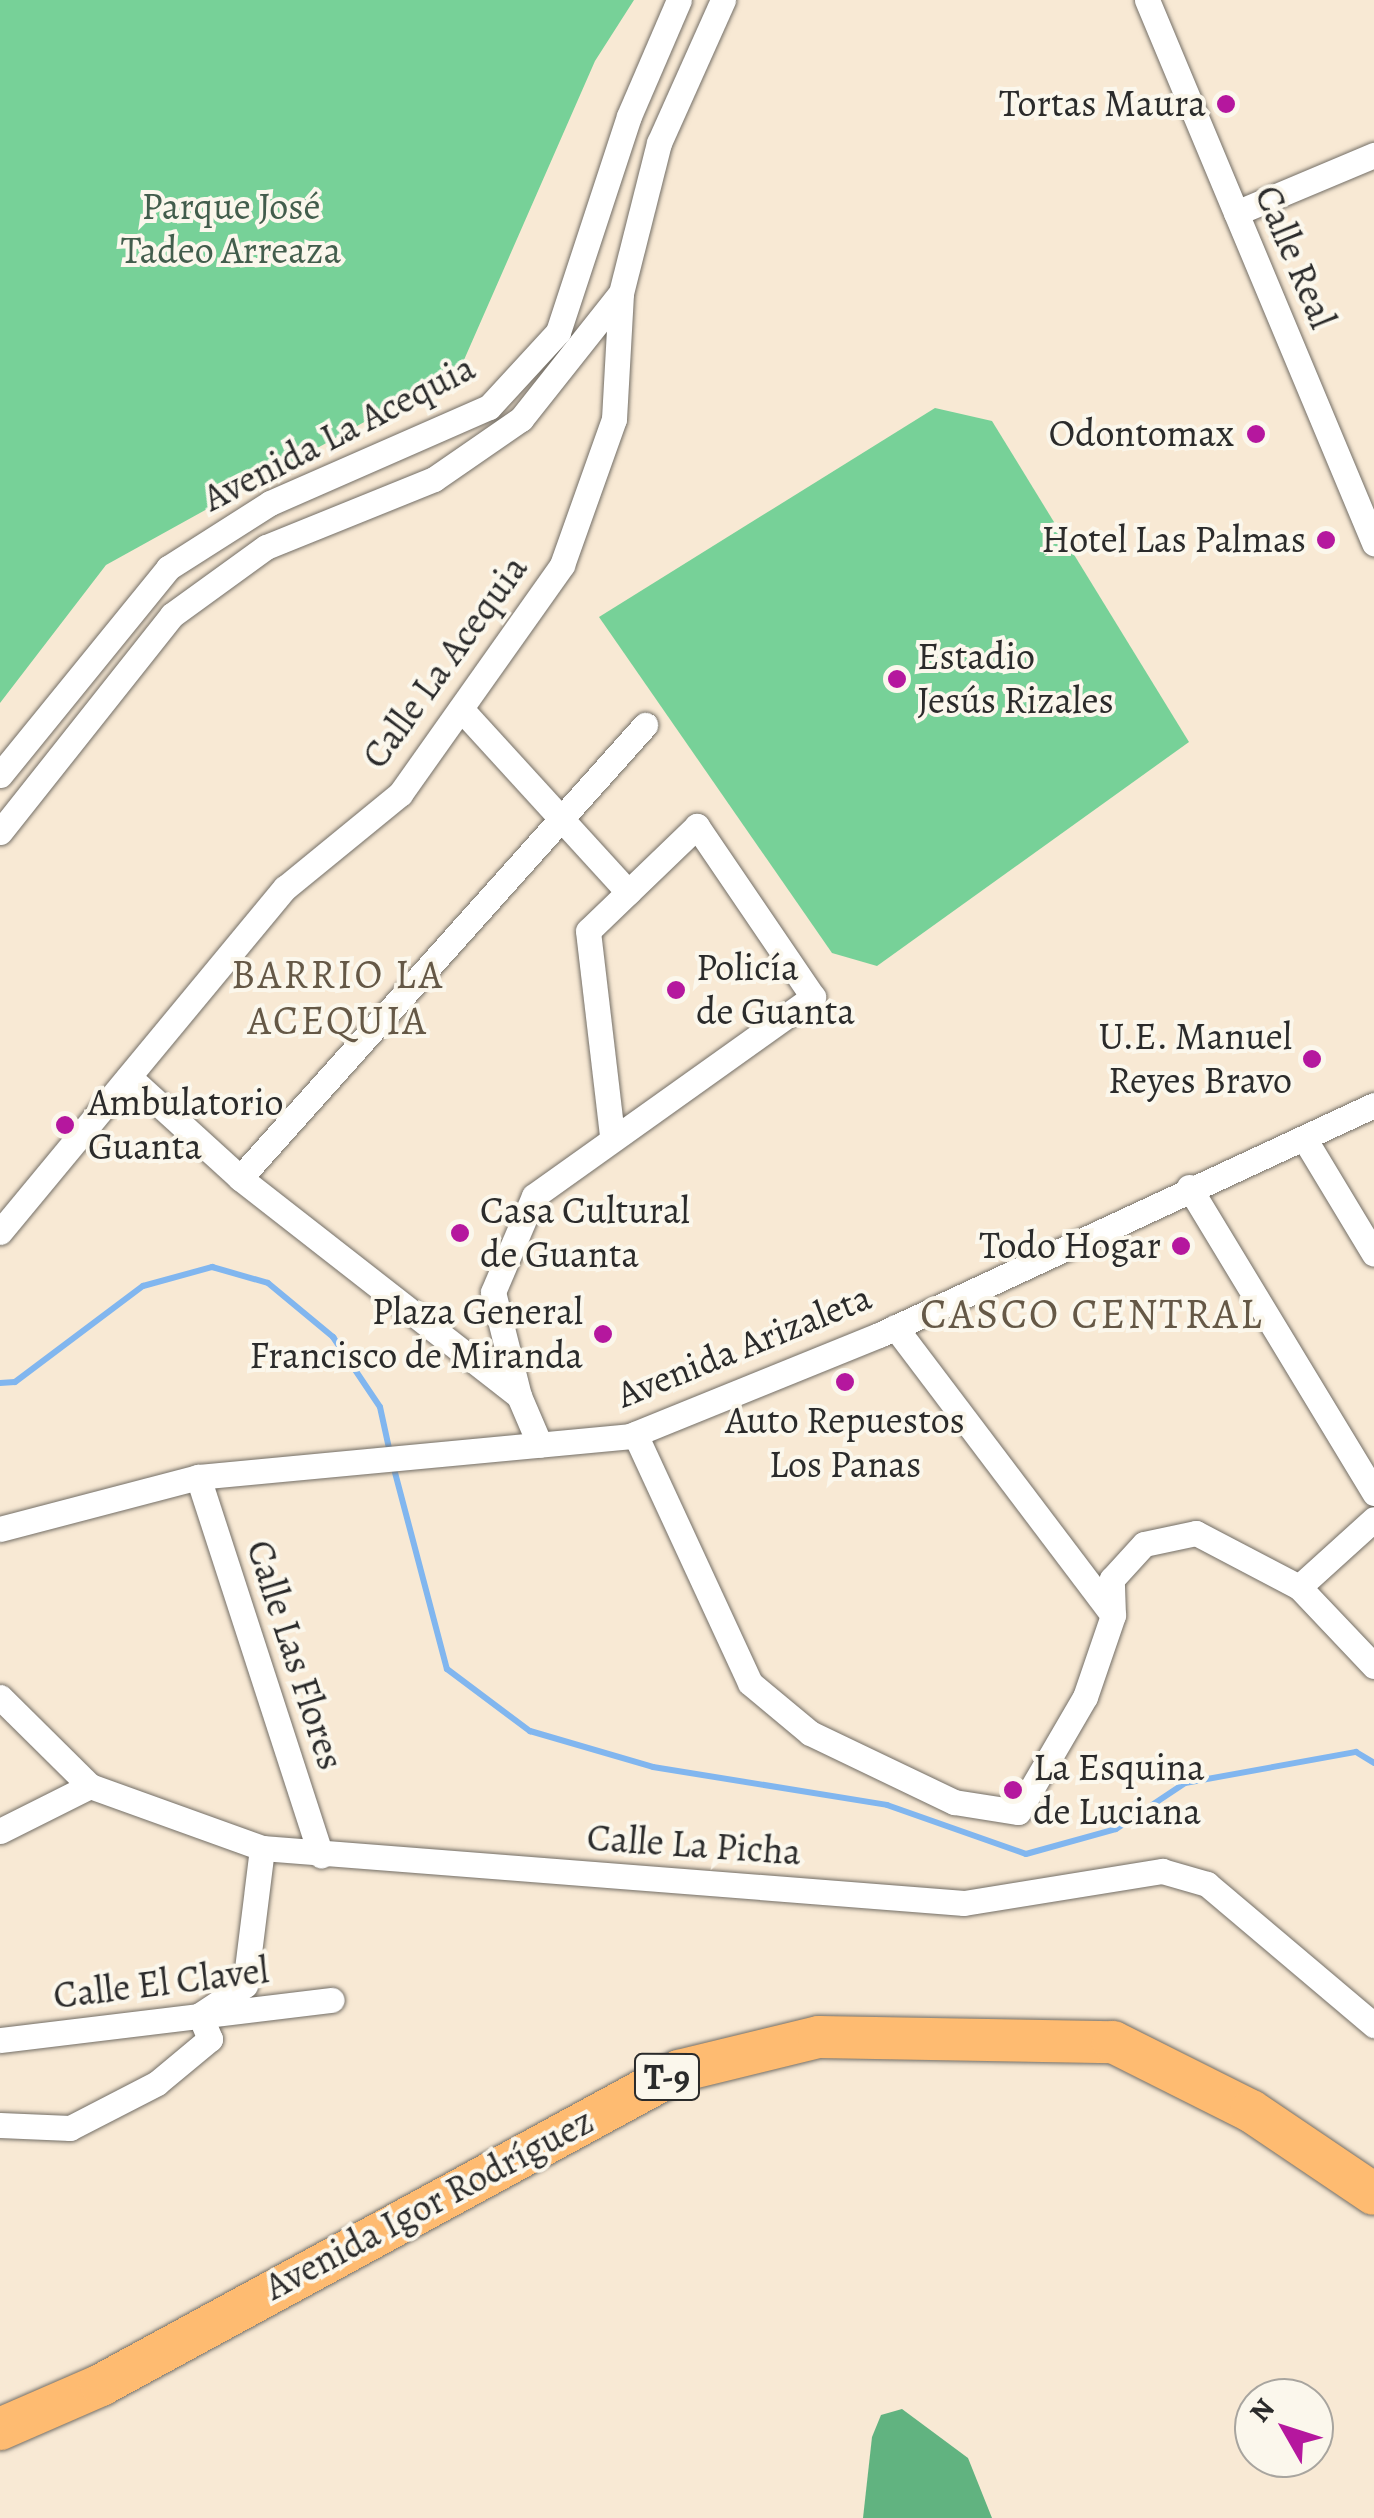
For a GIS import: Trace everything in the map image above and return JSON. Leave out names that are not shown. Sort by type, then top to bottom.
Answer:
[{"type":"highway","name":"Avenida Igor Rodríguez","points":[[0,2429],[101,2385],[679,2071],[819,2037],[1112,2042],[1251,2111],[1374,2194]]},
{"type":"street","name":"Avenida La Acequia","points":[[0,775],[168,568],[270,503],[489,407],[558,332],[628,116],[679,0]]},
{"type":"street","name":"Calle La Acequia","points":[[0,1232],[285,888],[400,794],[562,565],[614,419],[622,293],[658,142],[722,0]]},
{"type":"street","name":"Calle Real","points":[[1147,0],[1374,543]]},
{"type":"street","points":[[1236,213],[1374,156]]},
{"type":"street","name":"Avenida La Acequia","points":[[0,832],[172,615],[266,547],[434,478],[521,419],[622,293]]},
{"type":"street","points":[[461,709],[628,892]]},
{"type":"street","points":[[240,1178],[646,725]]},
{"type":"street","points":[[540,1444],[519,1396],[493,1292],[534,1196],[612,1135],[813,997],[697,826],[588,931],[612,1135]]},
{"type":"street","points":[[129,1077],[240,1178],[519,1396]]},
{"type":"street","name":"Avenida Arizaleta","points":[[198,1477],[454,1456],[635,1434],[896,1327],[1189,1187],[1374,1105]]},
{"type":"street","points":[[1304,1138],[1374,1254]]},
{"type":"street","points":[[1189,1187],[1374,1493]]},
{"type":"street","points":[[896,1327],[1113,1615]]},
{"type":"street","points":[[635,1434],[750,1683],[810,1733],[954,1802],[1018,1812],[1084,1697],[1113,1615],[1112,1579],[1144,1544],[1196,1533],[1298,1588],[1374,1666]]},
{"type":"street","points":[[0,1529],[198,1477]]},
{"type":"street","name":"Calle Las Flores","points":[[198,1477],[321,1856]]},
{"type":"street","points":[[1298,1588],[1374,1519]]},
{"type":"street","name":"Calle La Picha","points":[[0,1697],[90,1786],[262,1848],[321,1856],[964,1903],[1162,1871],[1207,1884],[1374,2026]]},
{"type":"street","points":[[0,1830],[90,1786]]},
{"type":"street","points":[[0,2125],[70,2128],[157,2082],[210,2040],[200,2015],[245,1985],[262,1848]]},
{"type":"street","name":"Calle El Clavel","points":[[0,2040],[332,2000]]},
{"type":"green space","name":"Parque José Tadeo Arreaza","points":[[0,0],[634,0],[595,61],[460,369],[106,565],[0,703]]},
{"type":"green space","name":"Estadio Jesús Rizales","points":[[935,408],[992,421],[1189,742],[877,966],[832,953],[599,617]]},
{"type":"green space","points":[[902,2409],[968,2458],[992,2518],[863,2518],[872,2437],[881,2415]]},
{"type":"waterway","points":[[0,1383],[15,1382],[143,1286],[212,1267],[268,1283],[333,1337],[380,1407],[390,1453]]},
{"type":"waterway","points":[[393,1465],[447,1669],[530,1731],[653,1767],[887,1805],[1026,1854],[1116,1829],[1185,1783],[1356,1752],[1374,1763]]},
{"type":"place","name":"Tortas Maura","points":[[1226,104]]},
{"type":"place","name":"Odontomax","points":[[1256,434]]},
{"type":"place","name":"Hotel Las Palmas","points":[[1326,540]]},
{"type":"place","name":"Estadio Jesús Rizales","points":[[897,679]]},
{"type":"place","name":"Policía de Guanta","points":[[676,990]]},
{"type":"place","name":"U.E. Manuel Reyes Bravo","points":[[1312,1059]]},
{"type":"place","name":"Ambulatorio Guanta","points":[[65,1125]]},
{"type":"place","name":"Casa Cultural de Guanta","points":[[460,1233]]},
{"type":"place","name":"Todo Hogar","points":[[1181,1246]]},
{"type":"place","name":"Plaza General Francisco de Miranda","points":[[603,1334]]},
{"type":"place","name":"Auto Repuestos Los Panas","points":[[845,1382]]},
{"type":"place","name":"La Esquina de Luciana","points":[[1013,1790]]},
{"type":"district","name":"BARRIO LA ACEQUIA","points":[[338,998]]},
{"type":"district","name":"CASCO CENTRAL","points":[[1092,1314]]}]
